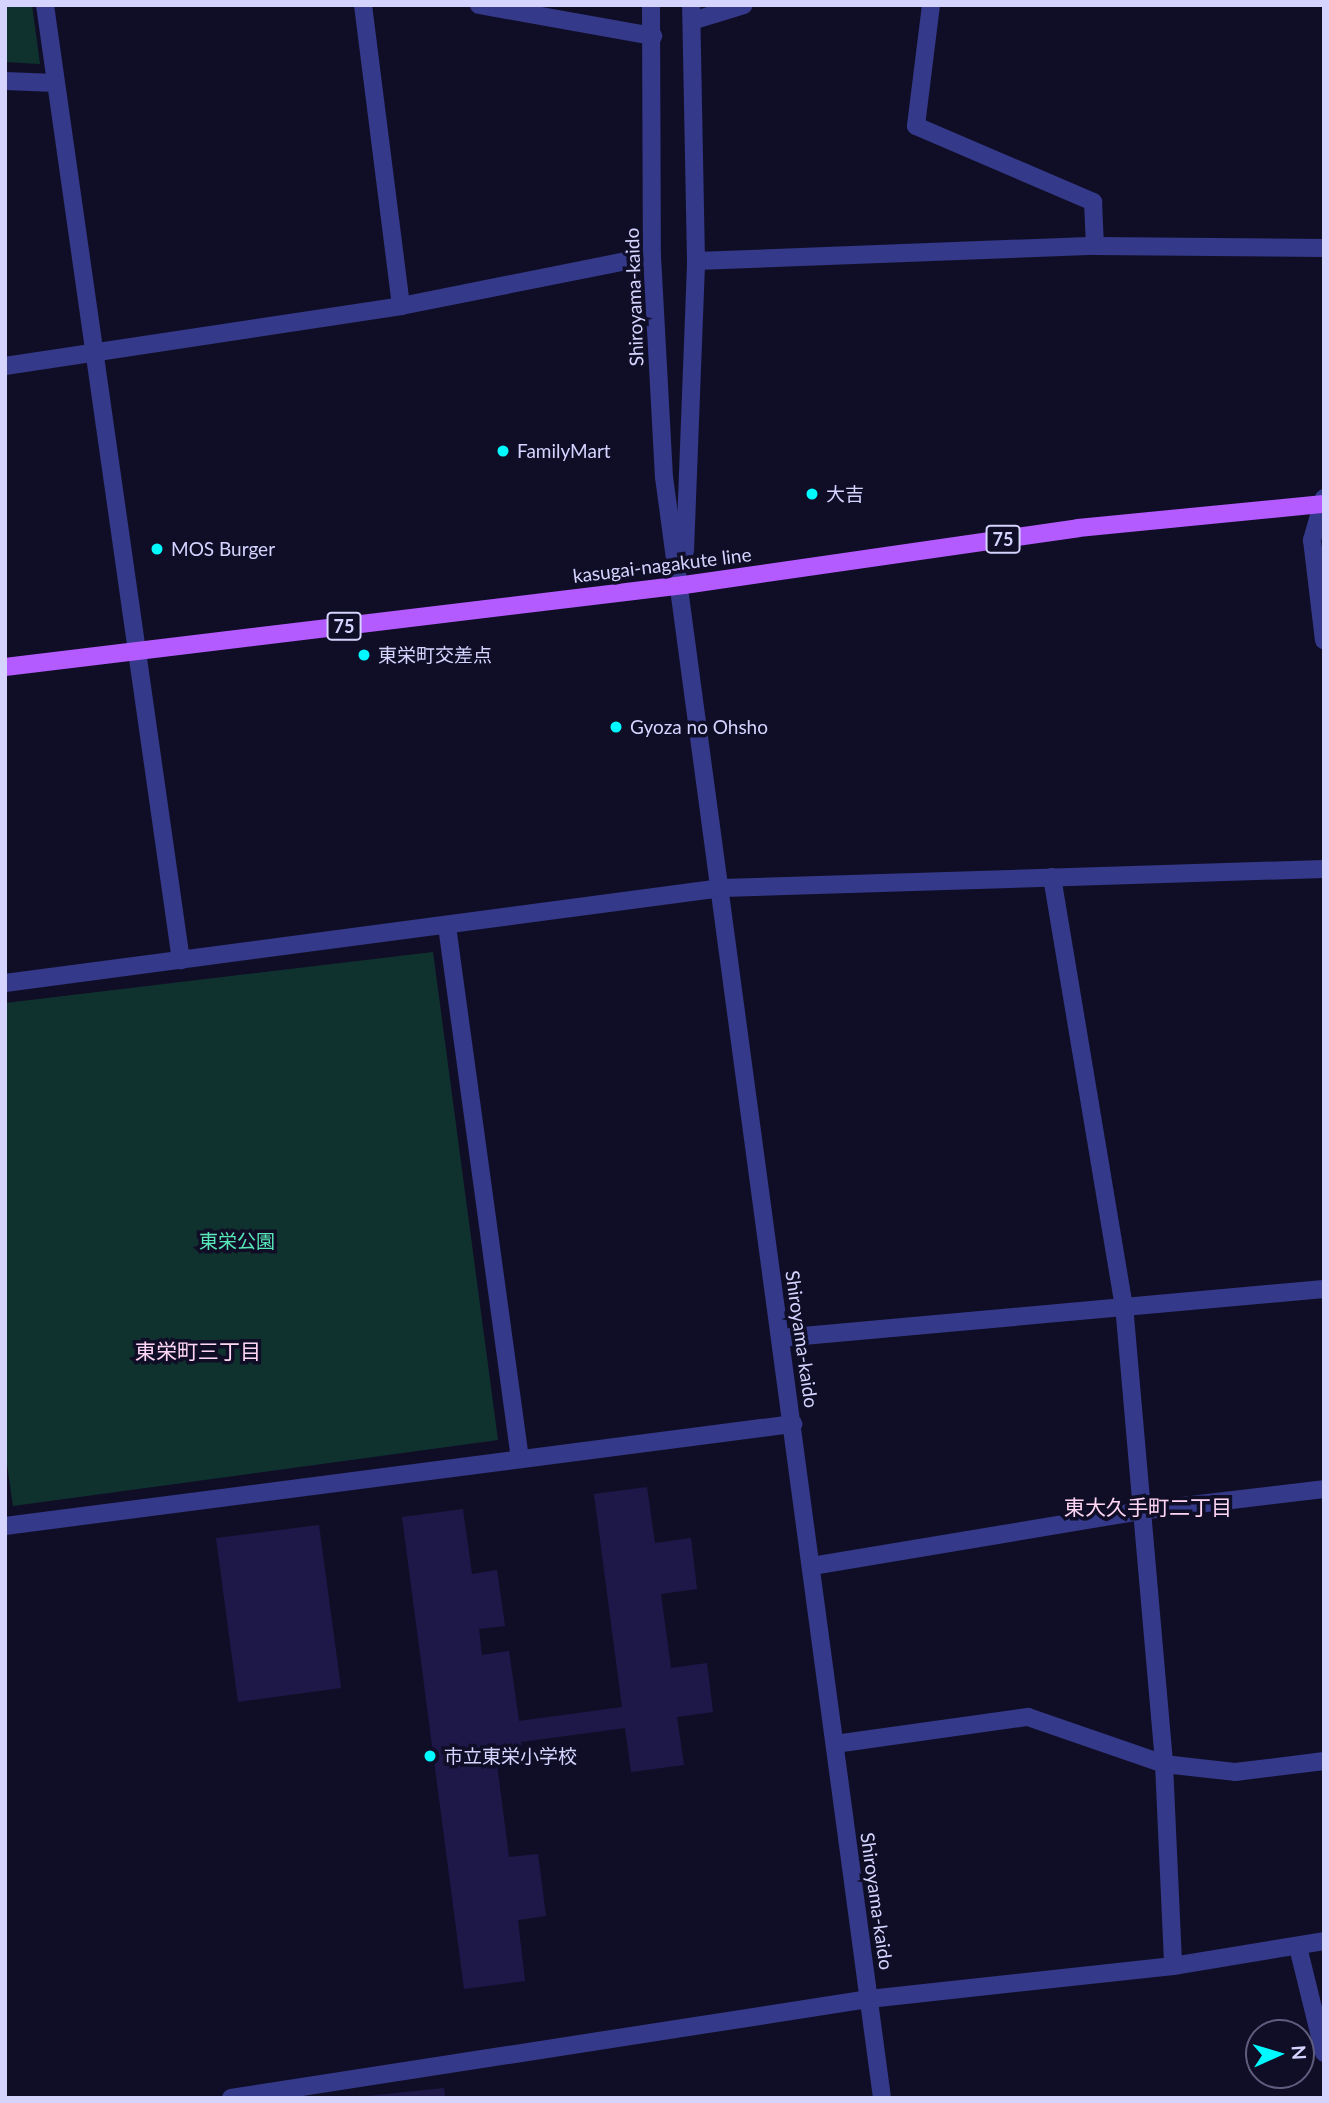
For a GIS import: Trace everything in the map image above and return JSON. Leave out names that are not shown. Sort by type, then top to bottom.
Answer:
[{"type":"main road","name":"kasugai-nagakute line","points":[[5,667],[684,585],[1078,528],[1323,502]]},
{"type":"street","points":[[45,5],[181,960]]},
{"type":"street","points":[[363,5],[401,306]]},
{"type":"street","points":[[479,5],[653,36]]},
{"type":"street","name":"Shiroyama-kaido","points":[[651,5],[652,256],[664,477],[684,585],[882,2098]]},
{"type":"street","points":[[692,13],[744,5]]},
{"type":"street","points":[[931,5],[916,126],[1093,202],[1095,246]]},
{"type":"street","name":"Shiroyama-kaido","points":[[684,585],[696,261],[692,13]]},
{"type":"street","points":[[5,81],[55,83]]},
{"type":"street","points":[[696,261],[1095,246],[1324,248]]},
{"type":"street","points":[[5,366],[401,306],[652,256]]},
{"type":"street","points":[[1323,502],[1312,540],[1324,640]]},
{"type":"street","points":[[5,983],[722,888],[1324,869]]},
{"type":"street","points":[[1052,877],[1124,1305],[1164,1764],[1172,1966]]},
{"type":"street","points":[[447,926],[520,1459]]},
{"type":"street","points":[[781,1338],[1324,1289]]},
{"type":"street","points":[[5,1526],[793,1424]]},
{"type":"street","points":[[811,1566],[1140,1511],[1324,1489]]},
{"type":"street","points":[[835,1744],[1028,1717],[1164,1764],[1235,1772],[1324,1761]]},
{"type":"street","points":[[231,2098],[258,2096],[869,1999],[1172,1966],[1324,1941]]},
{"type":"street","points":[[1298,1947],[1324,2053]]},
{"type":"green space","points":[[5,5],[32,5],[40,64],[5,62]]},
{"type":"green space","name":"東栄公園","points":[[433,952],[498,1440],[13,1506],[5,1450],[5,1003]]},
{"type":"building","points":[[647,1487],[655,1543],[691,1538],[697,1589],[661,1594],[671,1668],[707,1663],[713,1712],[677,1717],[684,1765],[631,1772],[625,1728],[521,1742],[524,1760],[497,1764],[509,1857],[538,1854],[546,1916],[518,1920],[525,1981],[464,1989],[402,1517],[463,1509],[472,1574],[497,1570],[505,1626],[479,1629],[482,1655],[509,1651],[519,1721],[622,1707],[594,1494]]},
{"type":"building","points":[[319,1525],[341,1688],[238,1702],[216,1538]]},
{"type":"building","points":[[444,2088],[445,2098],[367,2098],[367,2096]]},
{"type":"place","name":"FamilyMart","points":[[503,451]]},
{"type":"place","name":"大吉","points":[[812,494]]},
{"type":"place","name":"MOS Burger","points":[[157,549]]},
{"type":"place","name":"東栄町交差点","points":[[364,655]]},
{"type":"place","name":"Gyoza no Ohsho","points":[[616,727]]},
{"type":"place","name":"市立東栄小学校","points":[[430,1756]]},
{"type":"district","name":"東栄町三丁目","points":[[198,1351]]},
{"type":"district","name":"東大久手町二丁目","points":[[1148,1507]]}]
